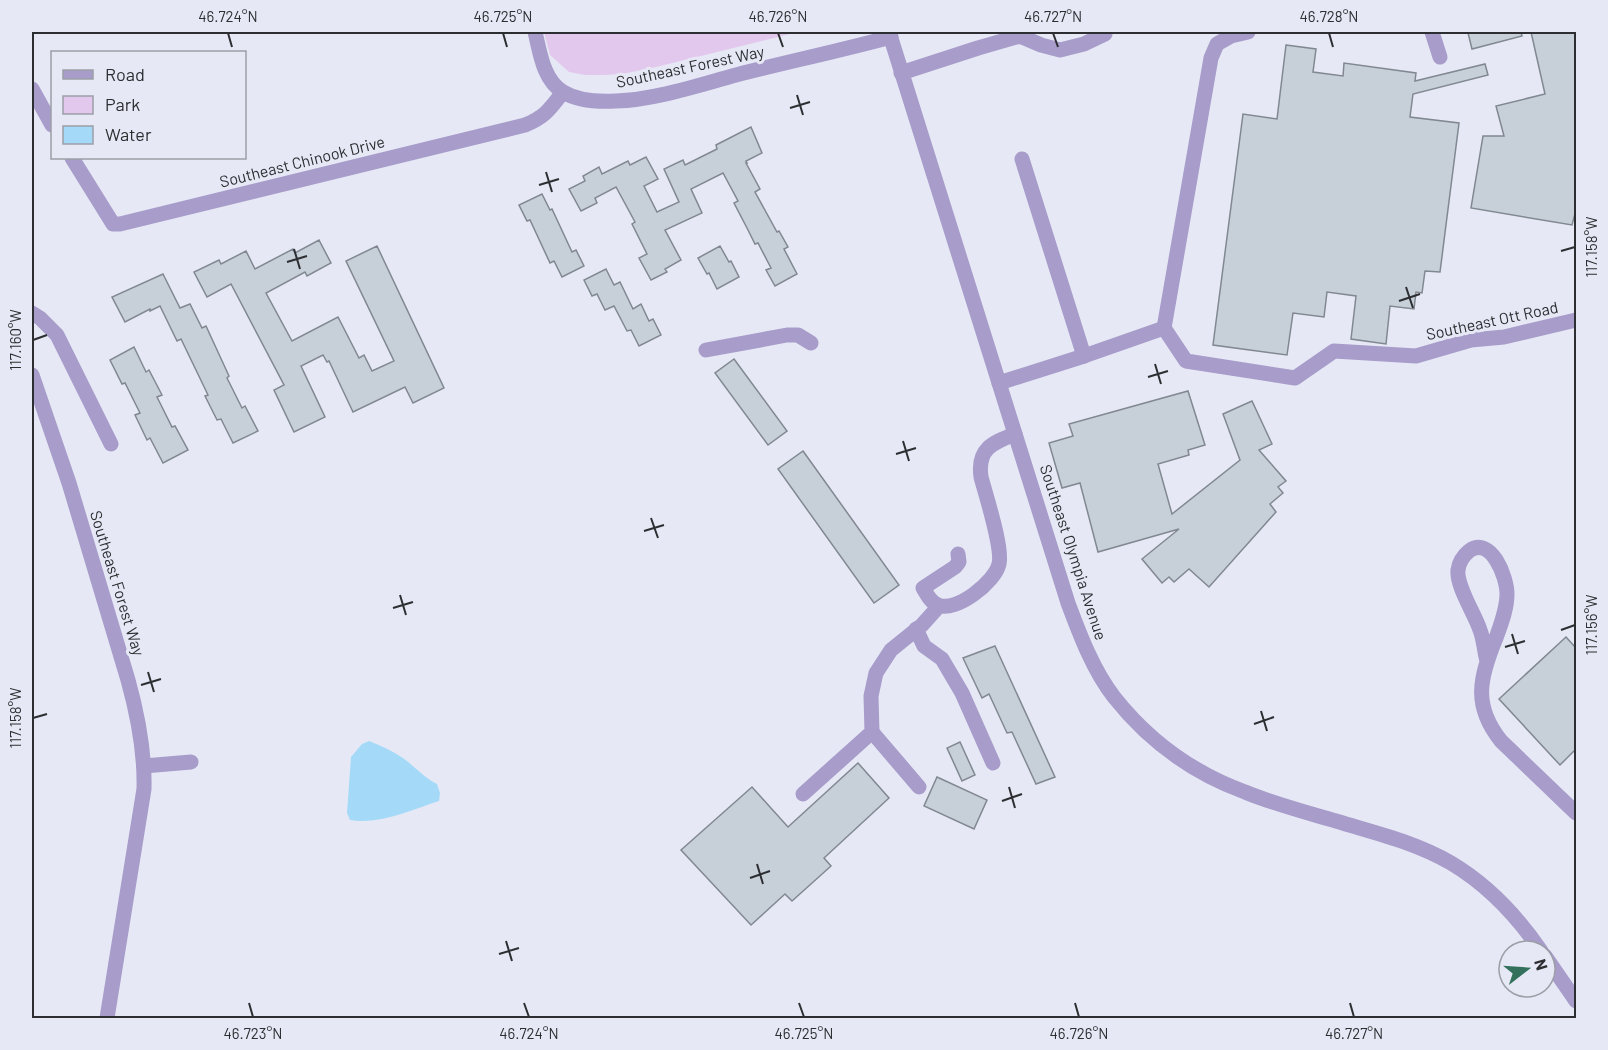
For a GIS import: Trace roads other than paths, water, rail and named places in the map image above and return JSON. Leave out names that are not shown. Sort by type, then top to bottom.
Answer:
[{"type":"street","points":[[535,32],[545,69],[563,92]]},
{"type":"street","points":[[999,383],[1164,328],[1211,58],[1217,44],[1231,36],[1248,32]]},
{"type":"street","points":[[1432,32],[1440,57]]},
{"type":"street","name":"Southeast Forest Way","points":[[563,92],[597,101],[629,100],[684,88],[890,34]]},
{"type":"street","name":"Southeast Olympia Avenue","points":[[890,34],[1068,603],[1084,646],[1114,697],[1139,726],[1164,748],[1186,764],[1212,778],[1245,792],[1401,840],[1451,864],[1490,891],[1532,939]]},
{"type":"street","points":[[902,73],[1020,36],[1060,50],[1084,44],[1105,34]]},
{"type":"street","points":[[32,89],[51,123]]},
{"type":"street","name":"Southeast Chinook Drive","points":[[73,159],[112,224],[120,224],[525,125],[547,113],[563,92]]},
{"type":"street","points":[[1022,159],[1084,356]]},
{"type":"street","points":[[32,313],[57,335],[111,444]]},
{"type":"street","name":"Southeast Ott Road","points":[[1164,328],[1186,361],[1295,378],[1334,351],[1416,356],[1471,340],[1504,337],[1576,320]]},
{"type":"street","points":[[706,350],[787,335],[798,335],[811,343]]},
{"type":"street","name":"Southeast Forest Way","points":[[32,375],[69,483],[128,680],[140,730],[144,789],[107,1018]]},
{"type":"street","points":[[958,554],[960,562],[955,567],[922,588],[932,602],[939,606],[956,605],[983,586],[996,573],[999,549],[980,468],[985,450],[999,440],[1015,434]]},
{"type":"street","points":[[1486,661],[1483,637],[1465,598],[1457,572],[1463,556],[1473,549],[1480,548],[1487,550],[1494,557],[1507,584],[1507,597],[1501,624],[1486,661],[1482,705],[1492,730],[1576,813]]},
{"type":"street","points":[[919,787],[872,732],[871,696],[876,673],[891,650],[939,606]]},
{"type":"street","points":[[916,629],[924,646],[942,659],[962,693],[993,763]]},
{"type":"street","points":[[803,794],[872,732]]},
{"type":"street","points":[[144,766],[191,762]]},
{"type":"street","points":[[1557,973],[1576,1001]]},
{"type":"water","points":[[369,741],[398,755],[437,784],[440,793],[439,801],[384,819],[350,820],[347,813],[351,757],[362,744]]}]
